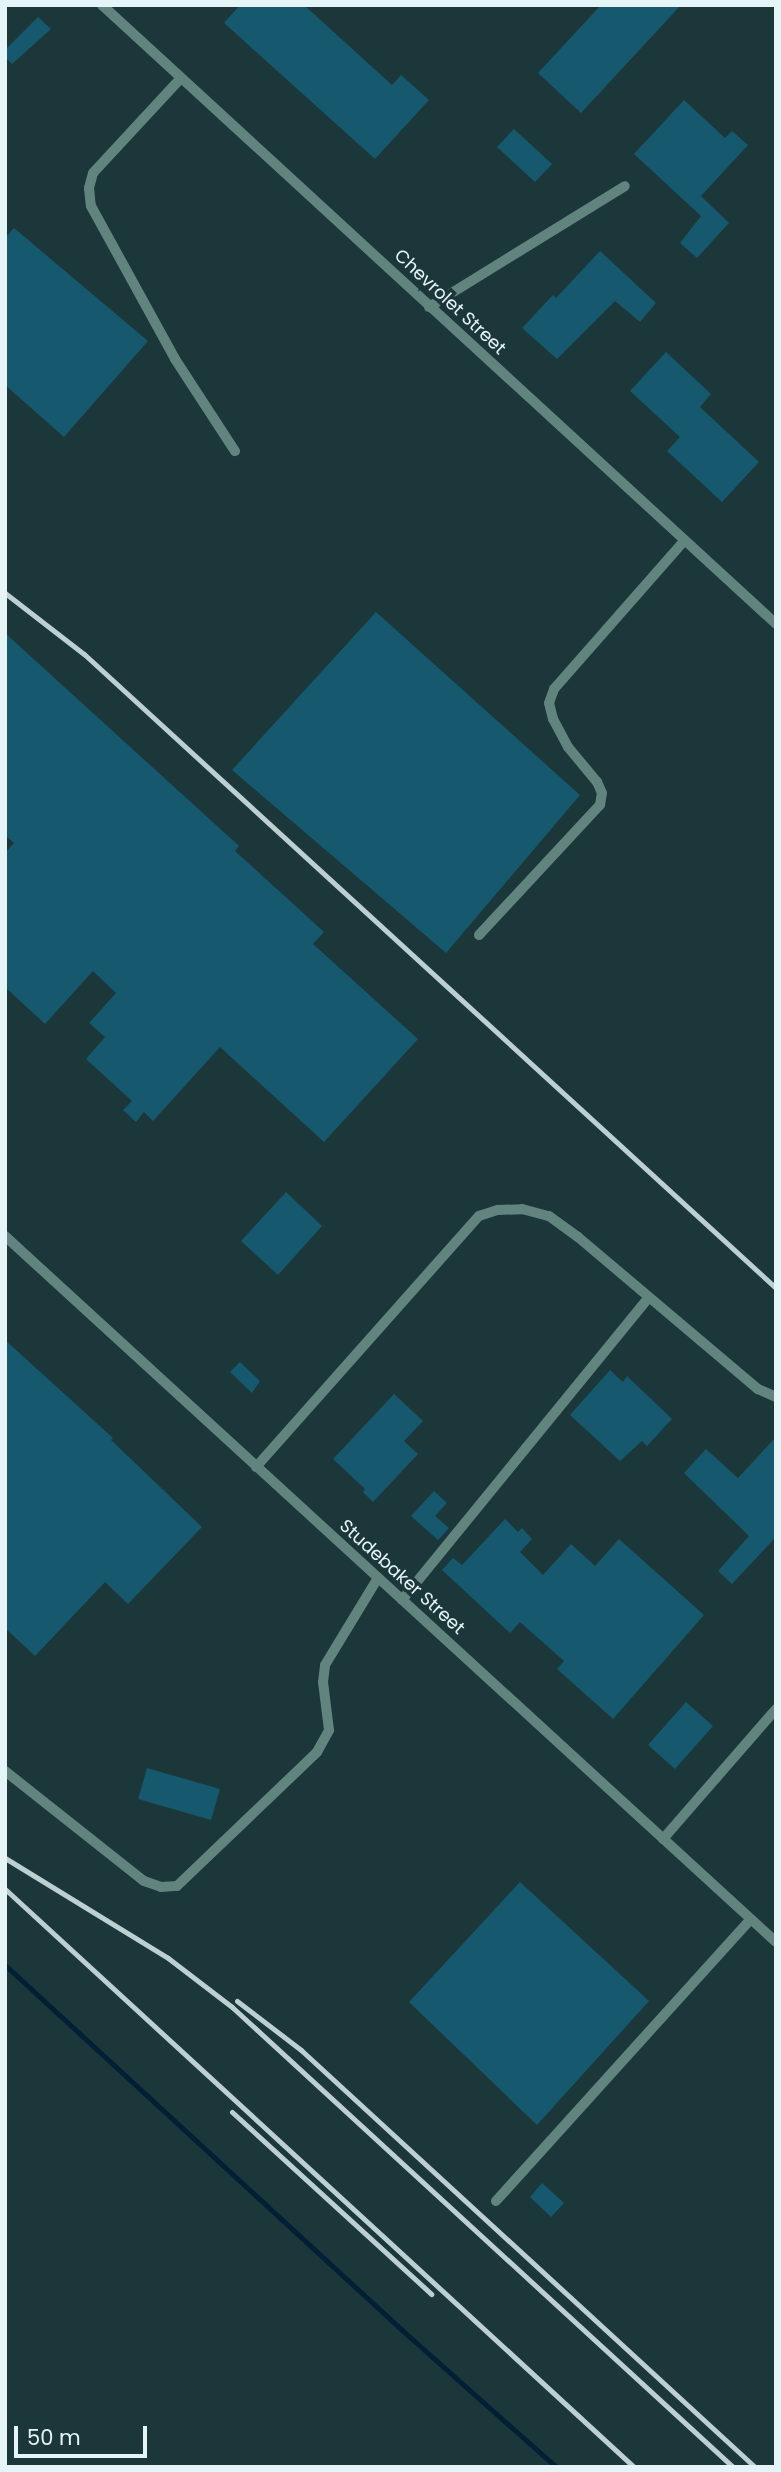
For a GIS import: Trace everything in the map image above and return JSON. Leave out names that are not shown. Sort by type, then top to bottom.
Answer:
[{"type":"lane","name":"Chevrolet Street","points":[[102,5],[776,624]]},
{"type":"lane","points":[[181,78],[93,173],[89,188],[90,206],[175,359],[235,451]]},
{"type":"lane","points":[[429,307],[625,186]]},
{"type":"lane","points":[[479,935],[600,805],[602,793],[597,782],[568,747],[553,719],[549,703],[554,690],[685,540]]},
{"type":"lane","points":[[256,1467],[479,1216],[498,1210],[522,1209],[549,1216],[758,1389],[776,1397]]},
{"type":"lane","name":"Studebaker Street","points":[[5,1236],[776,1942]]},
{"type":"lane","points":[[402,1600],[648,1298]]},
{"type":"lane","points":[[5,1771],[144,1881],[161,1887],[177,1886],[190,1877],[317,1752],[329,1730],[323,1682],[325,1665],[378,1578]]},
{"type":"lane","points":[[663,1839],[776,1709]]},
{"type":"lane","points":[[496,2201],[750,1920]]},
{"type":"building","points":[[240,5],[304,5],[392,85],[401,75],[429,100],[375,159],[224,23]]},
{"type":"building","points":[[601,5],[681,5],[581,113],[538,73]]},
{"type":"building","points":[[38,17],[51,29],[12,64],[5,57],[5,50]]},
{"type":"building","points":[[684,100],[725,138],[732,131],[748,145],[701,196],[729,223],[697,258],[680,243],[701,216],[634,154]]},
{"type":"building","points":[[514,129],[552,164],[535,182],[497,147]]},
{"type":"building","points":[[14,228],[148,341],[64,437],[5,385],[5,238]]},
{"type":"building","points":[[600,251],[656,303],[640,322],[615,301],[557,359],[522,328],[553,295],[556,298]]},
{"type":"building","points":[[666,352],[711,394],[700,407],[759,462],[722,502],[667,451],[680,437],[630,391]]},
{"type":"building","points":[[376,612],[580,795],[446,953],[232,770]]},
{"type":"building","points":[[5,633],[239,846],[235,851],[324,932],[313,944],[418,1039],[324,1142],[220,1047],[153,1121],[144,1112],[136,1122],[123,1110],[132,1101],[86,1059],[105,1037],[89,1023],[116,993],[93,971],[45,1024],[5,987],[5,853],[14,843],[5,835]]},
{"type":"building","points":[[286,1192],[322,1226],[278,1275],[241,1241]]},
{"type":"building","points":[[5,1340],[113,1438],[111,1440],[202,1527],[128,1604],[105,1582],[35,1656],[5,1628]]},
{"type":"building","points":[[240,1362],[260,1381],[252,1393],[230,1372]]},
{"type":"building","points":[[610,1370],[623,1382],[627,1376],[672,1419],[647,1446],[642,1441],[620,1461],[570,1415]]},
{"type":"building","points":[[394,1394],[423,1421],[404,1441],[418,1454],[373,1502],[363,1492],[365,1489],[333,1459]]},
{"type":"building","points":[[776,1437],[776,1537],[732,1584],[718,1571],[749,1536],[684,1473],[706,1449],[738,1478]]},
{"type":"building","points":[[434,1491],[447,1503],[435,1516],[449,1528],[438,1540],[411,1516]]},
{"type":"building","points":[[505,1519],[518,1532],[522,1528],[532,1539],[520,1552],[543,1575],[571,1544],[595,1566],[619,1539],[704,1615],[613,1719],[557,1669],[564,1661],[520,1622],[510,1633],[442,1570],[453,1558],[462,1565]]},
{"type":"building","points":[[686,1702],[713,1726],[675,1769],[648,1745]]},
{"type":"building","points":[[147,1768],[220,1789],[211,1820],[138,1799]]},
{"type":"building","points":[[520,1882],[649,2001],[537,2125],[409,2002]]},
{"type":"building","points":[[542,2183],[564,2203],[551,2217],[530,2197]]},
{"type":"waterway","points":[[5,1965],[403,2331],[556,2467]]},
{"type":"railway","points":[[5,593],[84,654],[776,1288]]},
{"type":"railway","points":[[5,1858],[168,1958],[232,2007],[733,2467]]},
{"type":"railway","points":[[5,1889],[634,2467]]},
{"type":"railway","points":[[237,2001],[301,2050],[755,2467]]},
{"type":"railway","points":[[232,2112],[431,2294]]}]
